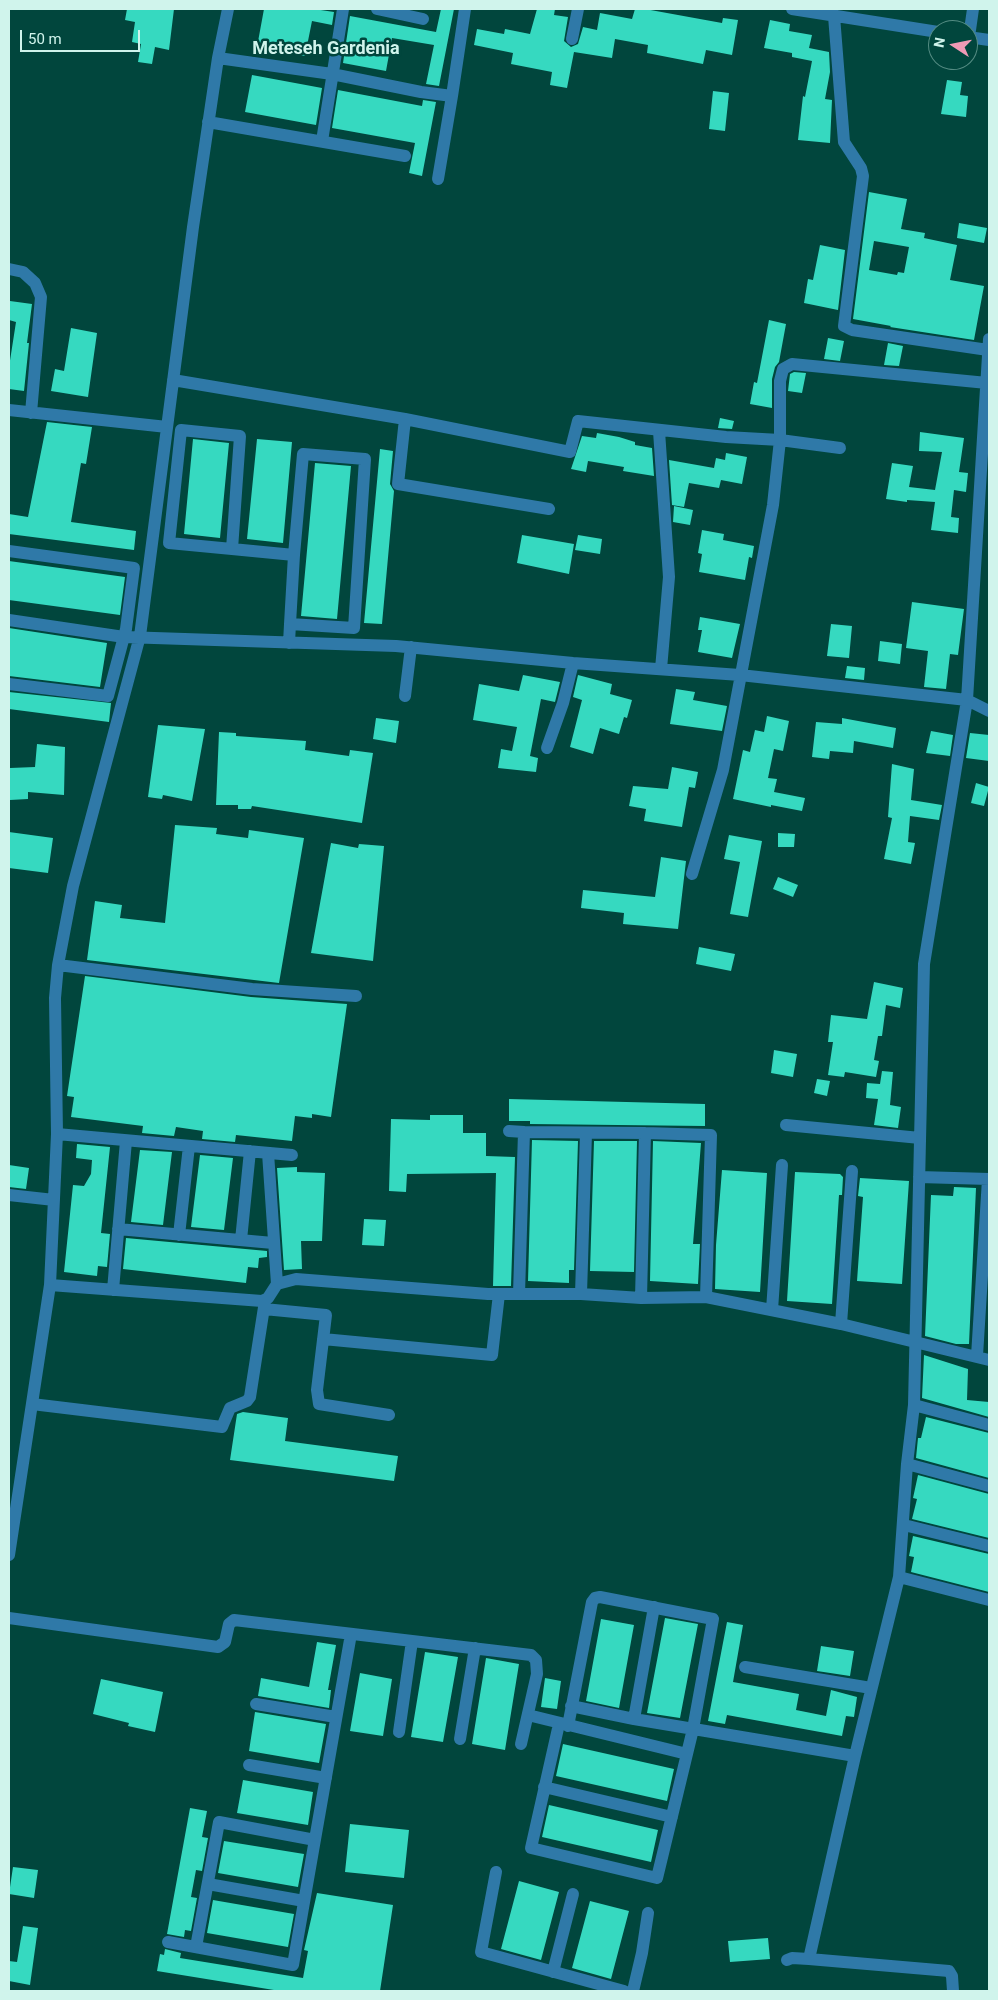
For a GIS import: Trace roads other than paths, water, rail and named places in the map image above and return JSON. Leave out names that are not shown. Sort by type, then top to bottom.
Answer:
[{"type":"street","points":[[9,1555],[50,1285],[57,1134],[55,998],[58,965],[73,886],[140,636],[208,122],[228,9]]},
{"type":"street","points":[[322,140],[343,9]]},
{"type":"street","points":[[377,9],[424,19]]},
{"type":"street","points":[[438,179],[465,9]]},
{"type":"street","points":[[572,39],[578,9]]},
{"type":"street","points":[[792,9],[830,13],[928,30]]},
{"type":"street","points":[[809,1959],[898,1577],[904,1525],[906,1464],[914,1405],[917,1342],[924,964],[967,700],[984,530],[989,344],[852,330],[844,326],[863,176],[861,168],[844,142],[830,13]]},
{"type":"street","points":[[218,58],[332,74],[420,92],[452,96]]},
{"type":"street","points":[[208,122],[322,140],[405,156]]},
{"type":"street","points":[[9,269],[23,272],[35,283],[41,297],[31,412]]},
{"type":"street","points":[[692,874],[723,770],[773,504],[780,440],[780,380],[786,366],[792,364],[987,383]]},
{"type":"street","points":[[173,380],[405,419],[570,452],[578,421],[659,431],[780,440],[840,448]]},
{"type":"street","points":[[9,410],[168,427]]},
{"type":"street","points":[[405,419],[398,484],[549,509]]},
{"type":"street","points":[[232,549],[240,436],[181,430],[169,543],[294,555]]},
{"type":"street","points":[[659,431],[669,577],[661,669]]},
{"type":"street","points":[[289,643],[290,624],[294,555],[303,454],[365,459],[354,628],[290,624]]},
{"type":"street","points":[[9,551],[134,568],[124,633],[108,696],[9,684]]},
{"type":"street","points":[[9,613],[53,623]]},
{"type":"street","points":[[9,620],[53,623],[140,636],[411,647],[740,675],[967,700],[989,712]]},
{"type":"street","points":[[405,696],[411,647]]},
{"type":"street","points":[[547,748],[563,704],[573,662]]},
{"type":"street","points":[[58,965],[252,989],[356,996]]},
{"type":"street","points":[[786,1124],[920,1138]]},
{"type":"street","points":[[509,1131],[711,1134],[706,1297]]},
{"type":"street","points":[[519,1294],[524,1132]]},
{"type":"street","points":[[581,1294],[586,1133]]},
{"type":"street","points":[[641,1298],[646,1133]]},
{"type":"street","points":[[57,1134],[292,1155]]},
{"type":"street","points":[[113,1290],[126,1141]]},
{"type":"street","points":[[179,1235],[189,1146]]},
{"type":"street","points":[[241,1240],[250,1151]]},
{"type":"street","points":[[32,1404],[222,1428],[230,1408],[247,1401],[250,1397],[265,1305],[276,1284],[268,1152]]},
{"type":"street","points":[[772,1310],[782,1165]]},
{"type":"street","points":[[841,1324],[852,1171]]},
{"type":"street","points":[[276,1284],[296,1279],[499,1294],[581,1294],[641,1298],[706,1297],[841,1324],[983,1358],[989,1179],[919,1177]]},
{"type":"street","points":[[9,1196],[54,1200]]},
{"type":"street","points":[[118,1230],[273,1243]]},
{"type":"street","points":[[50,1285],[265,1305],[326,1315],[317,1390],[319,1404],[389,1415]]},
{"type":"street","points":[[323,1339],[492,1355],[499,1294]]},
{"type":"street","points":[[914,1405],[989,1425]]},
{"type":"street","points":[[906,1464],[989,1486]]},
{"type":"street","points":[[904,1525],[989,1546]]},
{"type":"street","points":[[898,1577],[989,1600]]},
{"type":"street","points":[[600,1597],[713,1620],[693,1729],[657,1878],[531,1848],[544,1787],[563,1725],[571,1706],[593,1600],[600,1597]]},
{"type":"street","points":[[634,1719],[654,1607]]},
{"type":"street","points":[[9,1618],[218,1647],[225,1642],[229,1624],[234,1620],[531,1655],[536,1660],[537,1674],[521,1744]]},
{"type":"street","points":[[168,1942],[293,1965],[351,1634]]},
{"type":"street","points":[[399,1732],[412,1641]]},
{"type":"street","points":[[460,1739],[475,1648]]},
{"type":"street","points":[[745,1667],[871,1688]]},
{"type":"street","points":[[256,1704],[336,1717]]},
{"type":"street","points":[[571,1706],[634,1719],[855,1756]]},
{"type":"street","points":[[528,1715],[687,1754]]},
{"type":"street","points":[[249,1765],[326,1778]]},
{"type":"street","points":[[544,1787],[672,1817]]},
{"type":"street","points":[[196,1947],[219,1822],[315,1840]]},
{"type":"street","points":[[496,1872],[480,1952],[624,1991]]},
{"type":"street","points":[[208,1884],[304,1901]]},
{"type":"street","points":[[553,1972],[573,1894]]},
{"type":"street","points":[[633,1991],[642,1953],[648,1913]]},
{"type":"street","points":[[787,1960],[792,1958],[809,1959],[949,1971],[952,1976],[952,1991]]},
{"type":"district","name":"Meteseh Gardenia","points":[[326,49]]}]
